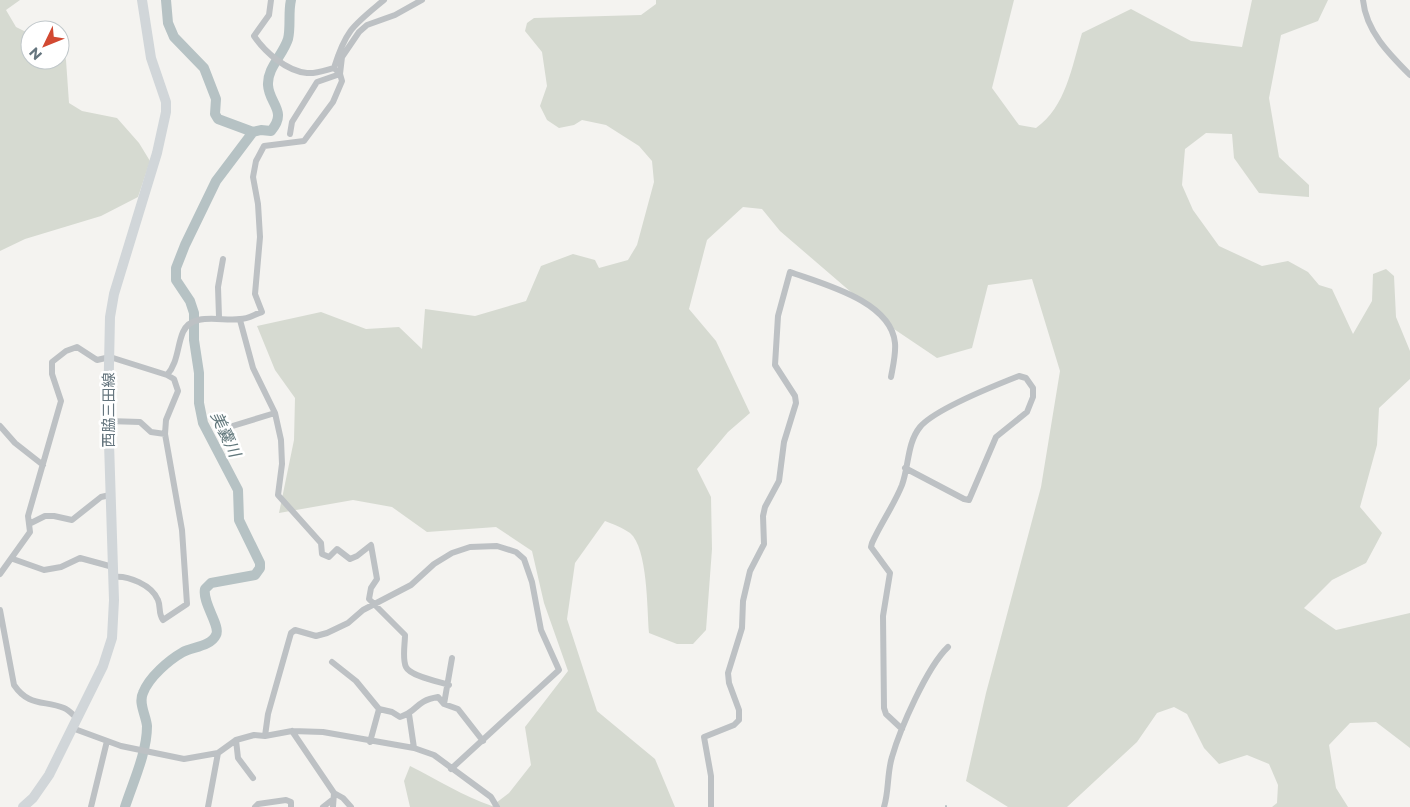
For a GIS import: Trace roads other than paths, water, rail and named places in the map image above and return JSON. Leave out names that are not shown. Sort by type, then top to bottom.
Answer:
[{"type":"main road","name":"西脇三田線","points":[[23,807],[42,787],[77,718],[110,647],[114,621],[108,421],[110,317],[114,294],[157,153],[166,112],[166,102],[151,58],[142,0]]},
{"type":"street","points":[[271,0],[269,15],[254,36],[268,52],[284,64],[306,73],[334,68]]},
{"type":"street","points":[[334,68],[341,45],[354,24],[384,0]]},
{"type":"street","points":[[168,375],[173,369],[184,330],[196,322],[209,318],[219,317],[240,320],[262,312],[255,294],[260,237],[258,204],[253,177],[256,161],[264,146],[304,141],[333,102],[342,81],[340,74],[342,57],[359,32],[367,25],[395,16],[422,0]]},
{"type":"street","points":[[1363,0],[1364,10],[1375,35],[1392,58],[1410,75]]},
{"type":"street","points":[[334,68],[340,74]]},
{"type":"street","points":[[290,134],[292,122],[317,82],[340,74]]},
{"type":"street","points":[[219,317],[218,287],[223,259]]},
{"type":"street","points":[[711,807],[711,776],[704,737],[734,725],[739,720],[739,710],[729,683],[728,673],[742,628],[743,601],[750,571],[764,544],[763,516],[779,481],[784,442],[795,414],[796,396],[774,366],[778,316],[790,272],[851,295],[876,311],[887,323],[895,342],[891,377]]},
{"type":"street","points":[[240,320],[253,368],[274,413],[281,440],[282,464],[278,495],[322,543],[322,554],[329,557],[337,550],[350,559],[371,545],[377,579],[371,588],[369,599],[405,635],[405,666],[409,670],[449,685]]},
{"type":"street","points":[[0,574],[28,537],[28,516],[61,401],[52,374],[52,362],[66,351],[77,347],[97,360],[110,358],[174,378],[178,391],[166,420],[165,434],[182,530],[187,604],[163,620],[160,616],[158,600],[146,587],[80,558],[61,567],[44,570],[13,558]]},
{"type":"street","points":[[902,729],[886,714],[884,708],[883,624],[890,573],[871,547],[881,522],[902,484],[905,468],[920,427],[932,416],[1019,376],[1026,378],[1033,388],[1033,397],[1027,412],[996,437],[970,500],[964,499],[905,468]]},
{"type":"street","points":[[226,428],[274,413]]},
{"type":"street","points":[[108,421],[140,422],[151,432],[165,434]]},
{"type":"street","points":[[0,426],[15,443],[43,465]]},
{"type":"street","points":[[29,524],[46,516],[72,520],[101,497],[110,495]]},
{"type":"street","points":[[265,736],[268,714],[291,633],[295,630],[316,636],[328,633],[348,623],[373,604],[411,585],[434,564],[452,553],[470,547],[497,546],[516,552],[524,559],[532,582],[541,630],[559,670],[451,769]]},
{"type":"street","points":[[0,610],[14,685],[19,693],[34,702],[64,708],[77,718]]},
{"type":"street","points":[[884,807],[892,757],[902,729],[934,664],[948,647]]},
{"type":"street","points":[[444,704],[449,685],[452,658]]},
{"type":"street","points":[[332,662],[356,681],[380,709],[392,712],[400,717],[409,714],[422,699],[438,697],[444,704],[458,709],[483,741]]},
{"type":"street","points":[[370,742],[380,709]]},
{"type":"street","points":[[409,714],[414,748]]},
{"type":"street","points":[[72,728],[121,746],[184,760],[218,753],[236,740],[254,735],[265,736],[292,731],[323,732],[370,742],[414,748],[434,755],[491,797],[497,807]]},
{"type":"street","points":[[292,731],[333,800]]},
{"type":"street","points":[[236,740],[238,758],[253,778]]},
{"type":"street","points":[[91,807],[107,741]]},
{"type":"street","points":[[208,807],[218,753]]},
{"type":"street","points":[[323,807],[333,800],[343,798],[350,807]]},
{"type":"street","points":[[255,807],[258,804],[286,800],[291,802],[291,807]]},
{"type":"waterway","points":[[166,0],[168,23],[174,37],[204,68],[216,99],[215,114],[218,119],[253,132]]},
{"type":"waterway","name":"美嚢川","points":[[125,807],[145,747],[147,726],[141,701],[146,687],[160,670],[183,652],[206,644],[214,639],[217,631],[206,601],[205,589],[211,583],[255,575],[260,568],[260,563],[239,520],[238,490],[203,423],[199,403],[199,373],[194,340],[194,313],[190,301],[176,280],[176,268],[216,181],[253,132],[261,130],[271,131],[276,124],[278,113],[269,92],[268,79],[288,39],[291,0]]}]
